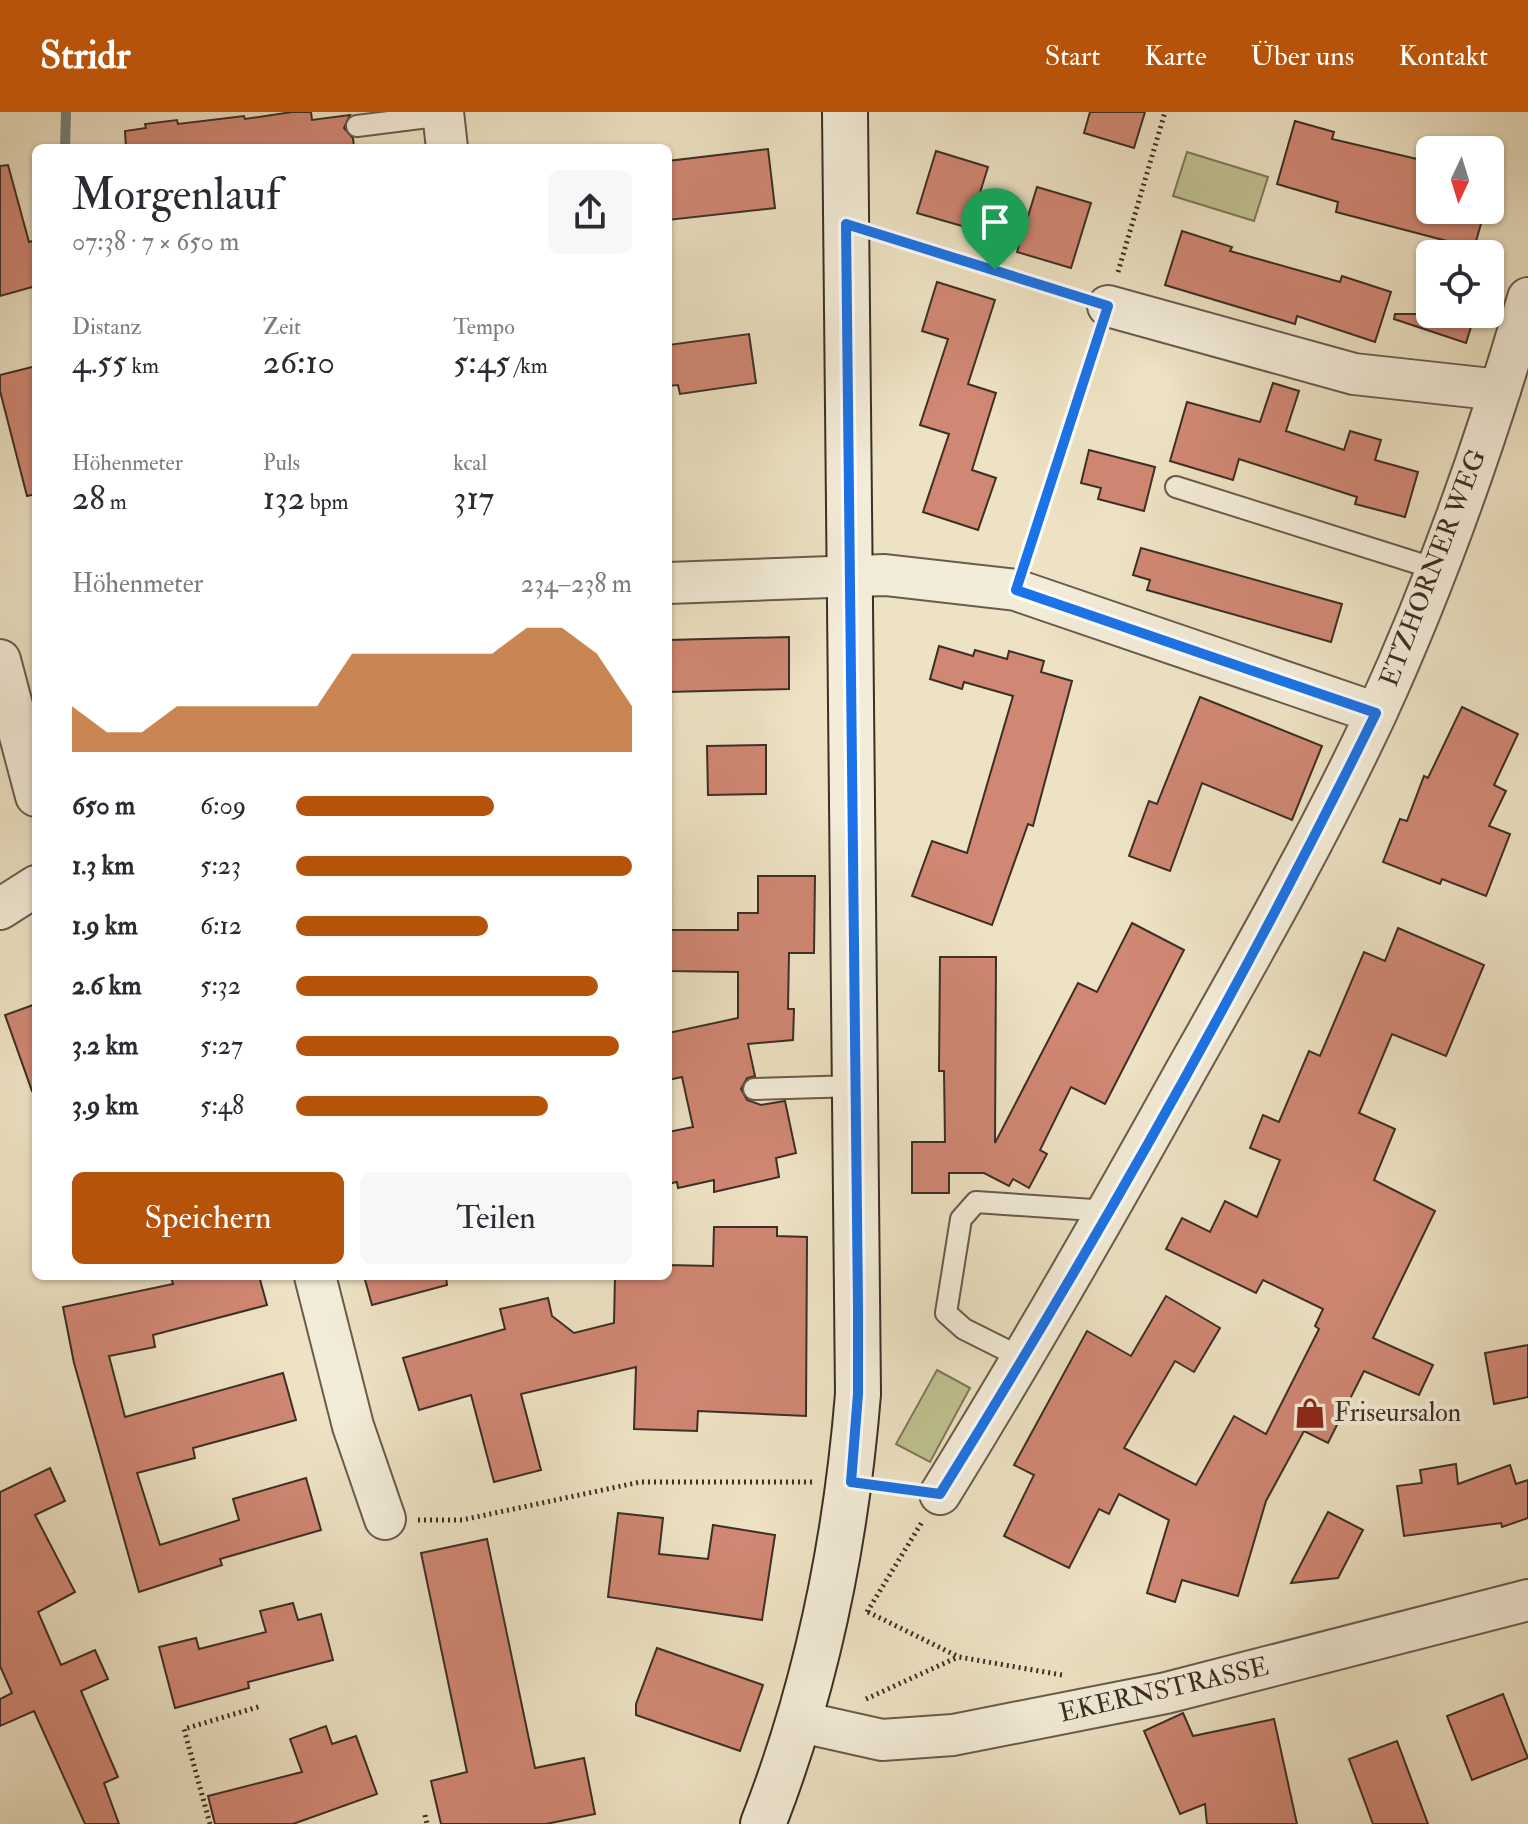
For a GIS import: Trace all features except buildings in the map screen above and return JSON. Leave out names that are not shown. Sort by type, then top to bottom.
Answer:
[{"type":"street","points":[[763,1824],[831,1604],[851,1482],[858,1394],[845,112]]},
{"type":"street","name":"ETZHORNER WEG","points":[[940,1494],[1024,1359],[1305,858],[1376,713],[1436,569],[1500,390],[1528,298]]},
{"type":"street","points":[[1108,306],[1354,374],[1500,390]]},
{"type":"street","points":[[672,583],[852,574],[1016,590],[1376,713]]},
{"type":"street","points":[[0,660],[32,781]]},
{"type":"street","points":[[0,909],[32,889]]},
{"type":"street","points":[[316,1280],[353,1426],[385,1519]]},
{"type":"street","name":"EKERNSTRASSE","points":[[797,1721],[882,1740],[953,1735],[1166,1693],[1528,1600]]},
{"type":"lane","points":[[357,126],[445,125]]},
{"type":"lane","points":[[1176,487],[1436,569]]},
{"type":"lane","points":[[754,1089],[856,1086]]},
{"type":"lane","points":[[1024,1359],[964,1329],[946,1313],[961,1219],[976,1202],[1108,1211]]},
{"type":"path","points":[[1016,590],[1108,306],[1165,112]]},
{"type":"path","points":[[846,224],[1108,306]]},
{"type":"path","points":[[385,1519],[462,1520],[640,1482],[851,1482],[940,1494],[868,1612]]},
{"type":"path","points":[[858,1612],[868,1612],[959,1657],[1077,1678]]},
{"type":"path","points":[[852,1705],[959,1657]]},
{"type":"path","points":[[210,1824],[184,1729],[261,1706]]},
{"type":"path","points":[[425,1815],[427,1824]]},
{"type":"green space","points":[[1187,152],[1268,177],[1254,221],[1173,196]]},
{"type":"green space","points":[[937,1370],[970,1388],[930,1462],[896,1444]]},
{"type":"waterway","points":[[65,144],[66,112]]},
{"type":"place","name":"Friseursalon","points":[[1310,1413]]},
{"type":"route","points":[[846,224],[995,270],[1108,306],[1016,590],[1376,713],[1305,858],[1108,1211],[1024,1359],[940,1494],[851,1482],[858,1394],[858,1306],[846,224]]}]
